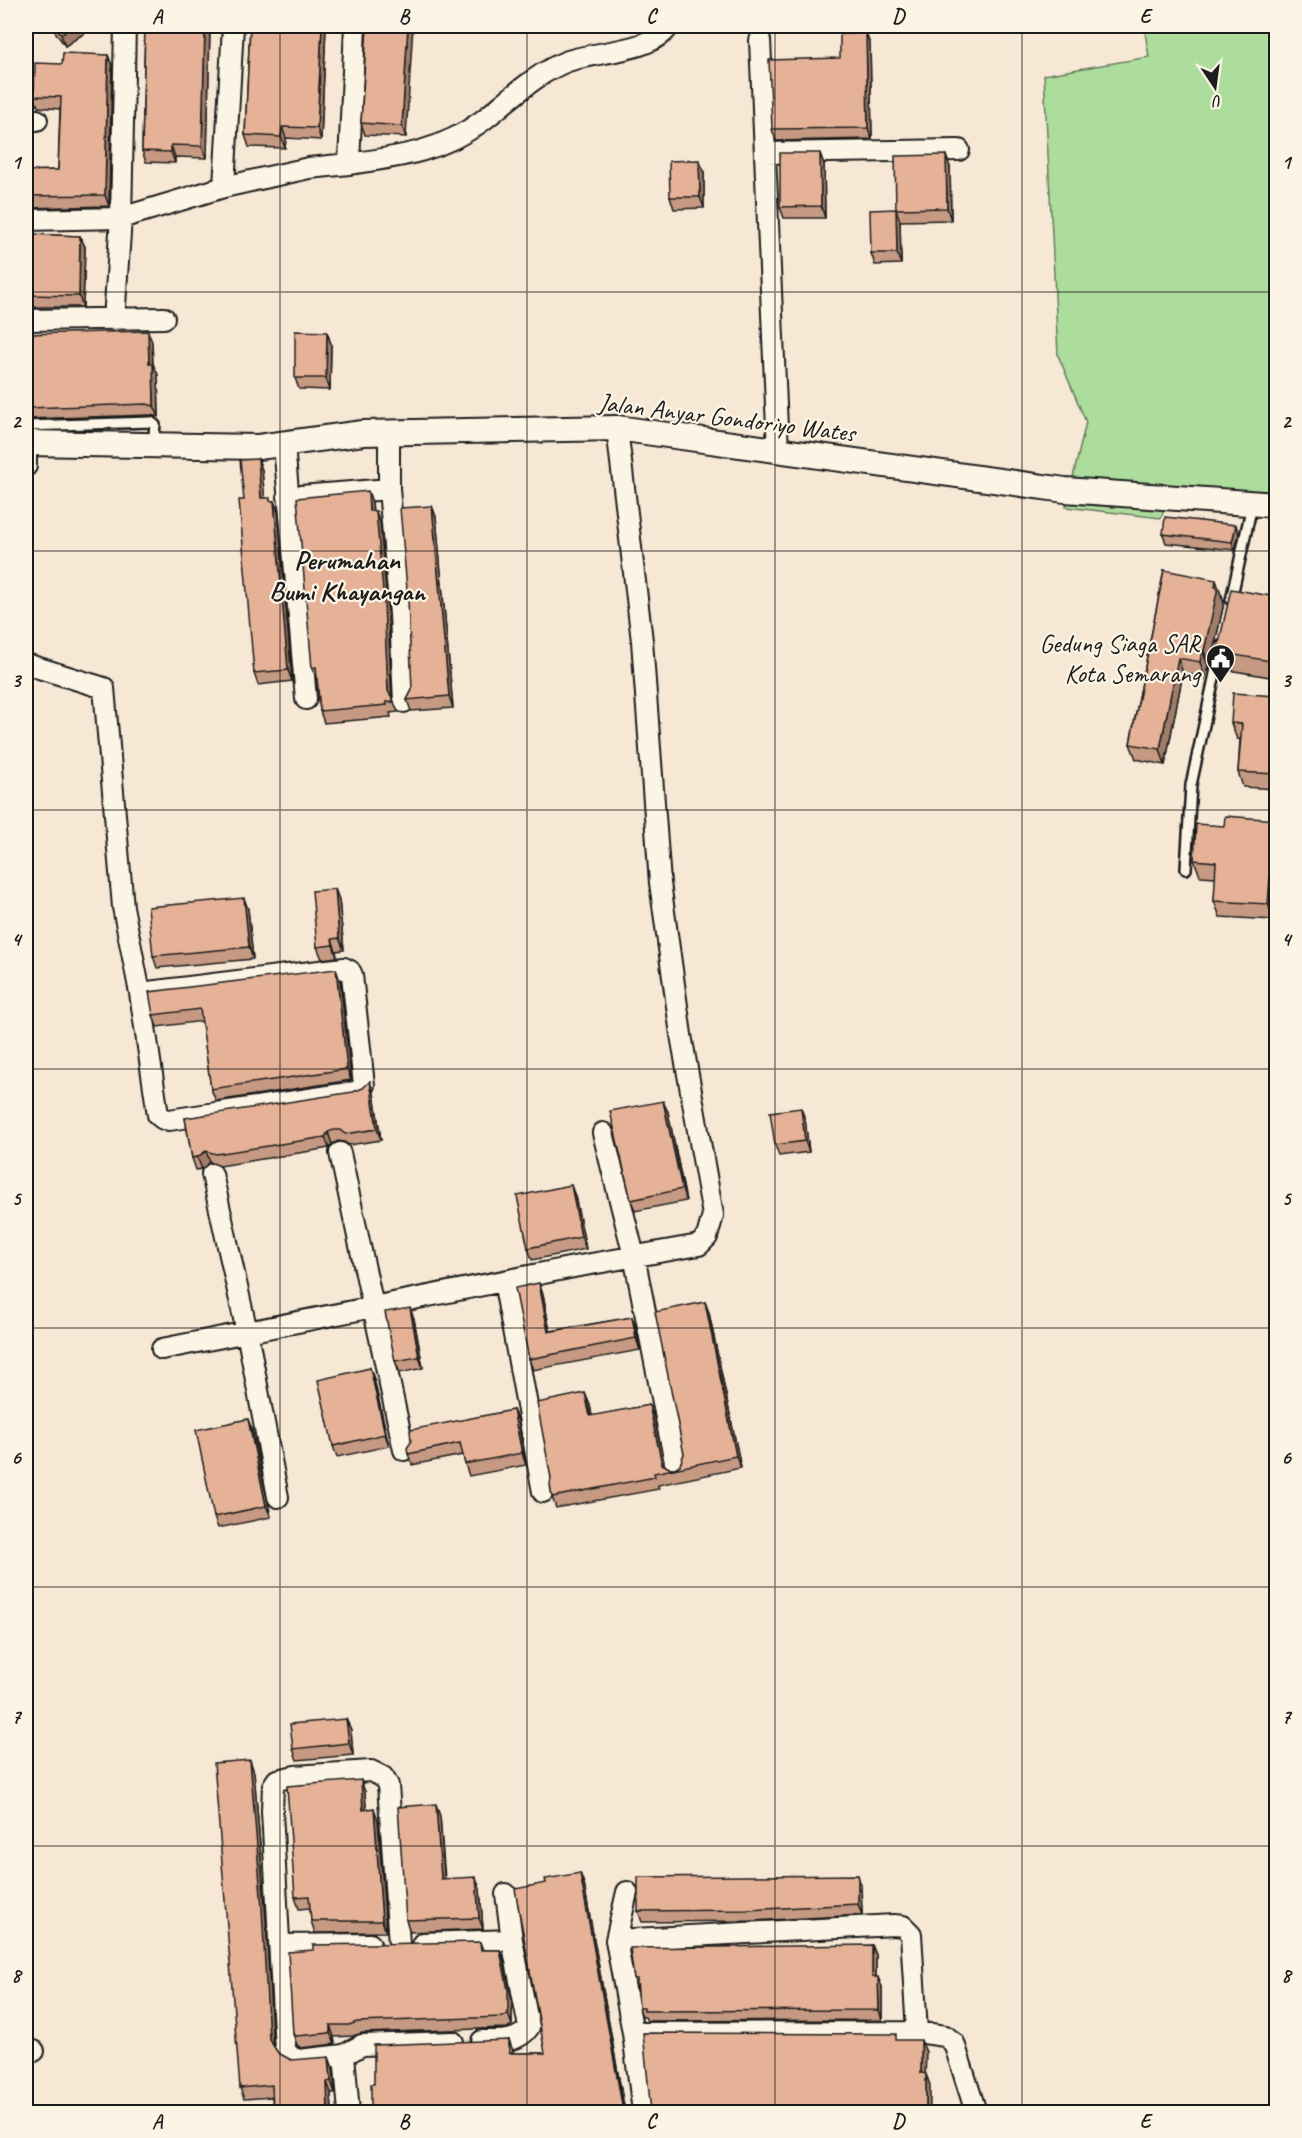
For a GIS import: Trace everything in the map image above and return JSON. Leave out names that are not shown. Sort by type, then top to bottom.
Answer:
[{"type":"street","points":[[224,187],[233,26]]},
{"type":"street","points":[[349,164],[355,26]]},
{"type":"street","points":[[26,220],[121,218],[224,187],[309,168],[408,156],[448,142],[482,122],[514,94],[566,62],[647,43],[663,34],[669,26]]},
{"type":"street","points":[[114,320],[121,218],[124,27]]},
{"type":"street","points":[[760,40],[778,451]]},
{"type":"street","points":[[765,153],[959,150]]},
{"type":"street","points":[[26,320],[164,318]]},
{"type":"street","points":[[162,1349],[699,1245],[707,1237],[713,1215],[681,1035],[660,883],[642,642],[617,428]]},
{"type":"street","name":"Jalan Anyar Gondoriyo Wates","points":[[26,443],[258,447],[363,433],[617,428],[1065,490],[1276,505]]},
{"type":"street","points":[[389,433],[389,489],[400,614],[404,702]]},
{"type":"street","points":[[26,443],[26,466]]},
{"type":"street","points":[[284,445],[306,699]]},
{"type":"street","points":[[288,498],[389,489]]},
{"type":"street","points":[[26,664],[105,688],[123,907],[140,993],[158,1115],[169,1120],[355,1092],[362,1089],[364,1085],[352,975],[344,968],[140,993]]},
{"type":"street","points":[[603,1133],[634,1256],[676,1468]]},
{"type":"street","points":[[340,1153],[404,1450]]},
{"type":"street","points":[[212,1174],[247,1332],[278,1497]]},
{"type":"street","points":[[504,1281],[543,1492]]},
{"type":"street","points":[[399,1944],[388,1785],[383,1777],[370,1771],[295,1776],[278,1780],[273,1786],[272,1811],[285,2050],[291,2057],[299,2060],[344,2055],[362,2045],[510,2040],[524,2033],[529,2026],[512,1940],[506,1894]]},
{"type":"street","points":[[627,1892],[616,1940],[633,2033],[643,2112]]},
{"type":"street","points":[[616,1940],[903,1926],[911,1934],[917,2032]]},
{"type":"street","points":[[280,1945],[512,1940]]},
{"type":"street","points":[[633,2033],[917,2032],[945,2037],[954,2043],[976,2112]]},
{"type":"street","points":[[344,2055],[349,2112]]},
{"type":"lane","points":[[26,426],[151,422],[155,425],[153,445]]},
{"type":"lane","points":[[1228,615],[1252,503]]},
{"type":"lane","points":[[1186,869],[1191,785],[1223,637]]},
{"type":"green space","points":[[1144,26],[1276,26],[1276,517],[1166,503],[1161,518],[1066,507],[1086,422],[1058,355],[1044,75],[1149,57]]},
{"type":"building","points":[[55,26],[74,26],[61,34]]},
{"type":"building","points":[[145,26],[205,26],[202,146],[171,145],[171,152],[142,151]]},
{"type":"building","points":[[250,26],[322,26],[317,128],[282,127],[281,137],[245,135]]},
{"type":"building","points":[[367,26],[408,26],[402,126],[361,123]]},
{"type":"building","points":[[866,33],[868,128],[772,129],[769,60],[840,58],[840,34]]},
{"type":"building","points":[[63,53],[108,55],[105,195],[26,196],[26,171],[58,170],[61,97],[34,96],[35,63],[62,64]]},
{"type":"building","points":[[780,153],[820,153],[821,206],[780,207]]},
{"type":"building","points":[[946,155],[947,208],[896,209],[895,156]]},
{"type":"building","points":[[699,160],[700,197],[670,197],[669,161]]},
{"type":"building","points":[[896,209],[897,253],[871,253],[870,210]]},
{"type":"building","points":[[26,234],[80,236],[79,296],[26,295]]},
{"type":"building","points":[[148,331],[149,364],[153,364],[154,406],[147,404],[26,408],[26,334]]},
{"type":"building","points":[[295,331],[327,332],[326,378],[295,378]]},
{"type":"building","points":[[258,459],[261,498],[270,498],[270,501],[274,501],[288,670],[254,673],[239,500],[244,500],[240,460]]},
{"type":"building","points":[[368,491],[369,511],[376,511],[384,603],[388,691],[394,701],[386,702],[387,705],[320,711],[316,667],[312,668],[297,498]]},
{"type":"building","points":[[432,506],[449,696],[407,700],[412,690],[408,601],[400,508]]},
{"type":"building","points":[[1165,517],[1236,525],[1232,542],[1163,534]]},
{"type":"building","points":[[1164,570],[1216,580],[1215,587],[1218,588],[1200,662],[1178,658],[1160,749],[1130,744]]},
{"type":"building","points":[[1231,589],[1276,597],[1276,626],[1270,661],[1217,652]]},
{"type":"building","points":[[1233,693],[1276,696],[1276,774],[1238,772],[1242,724],[1231,723]]},
{"type":"building","points":[[1225,816],[1276,820],[1276,866],[1271,865],[1268,904],[1214,901],[1216,862],[1194,860],[1196,824],[1224,826]]},
{"type":"building","points":[[335,889],[339,938],[332,939],[333,945],[317,947],[312,891]]},
{"type":"building","points":[[244,898],[249,947],[153,956],[148,907]]},
{"type":"building","points":[[336,969],[347,1069],[211,1089],[200,1009],[153,1015],[149,992]]},
{"type":"building","points":[[370,1081],[377,1129],[345,1134],[340,1130],[334,1130],[328,1132],[325,1137],[216,1154],[206,1151],[192,1158],[185,1118],[353,1092],[363,1088]]},
{"type":"building","points":[[663,1101],[682,1189],[631,1200],[610,1111]]},
{"type":"building","points":[[801,1108],[805,1141],[775,1145],[770,1112]]},
{"type":"building","points":[[571,1185],[581,1237],[528,1248],[517,1196]]},
{"type":"building","points":[[539,1283],[548,1332],[632,1317],[636,1338],[529,1359],[515,1288]]},
{"type":"building","points":[[705,1302],[736,1456],[654,1473],[655,1477],[552,1497],[551,1478],[537,1403],[585,1393],[590,1416],[649,1405],[662,1464],[669,1468],[680,1465],[684,1454],[655,1312]]},
{"type":"building","points":[[410,1308],[419,1357],[395,1361],[385,1312]]},
{"type":"building","points":[[370,1368],[385,1434],[333,1446],[318,1380]]},
{"type":"building","points":[[513,1410],[522,1453],[465,1464],[460,1443],[408,1454],[407,1448],[411,1442],[410,1430]]},
{"type":"building","points":[[248,1419],[266,1506],[214,1517],[196,1430]]},
{"type":"building","points":[[346,1719],[349,1743],[293,1749],[290,1724]]},
{"type":"building","points":[[250,1760],[262,1908],[269,2039],[278,2053],[291,2060],[329,2057],[331,2081],[327,2082],[328,2112],[273,2112],[272,2085],[240,2088],[214,1763]]},
{"type":"building","points":[[361,1780],[363,1810],[374,1808],[382,1921],[311,1921],[309,1896],[295,1897],[287,1786]]},
{"type":"building","points":[[436,1804],[441,1879],[476,1877],[479,1918],[406,1920],[398,1807]]},
{"type":"building","points":[[580,1873],[623,2110],[610,2112],[371,2112],[374,2045],[509,2040],[509,2053],[545,2053],[515,1889],[546,1883],[545,1879]]},
{"type":"building","points":[[858,1875],[858,1904],[747,1910],[638,1911],[638,1877]]},
{"type":"building","points":[[480,1942],[481,1950],[500,1950],[508,1990],[508,2014],[503,2017],[357,2022],[349,2025],[330,2025],[330,2033],[296,2036],[293,2034],[288,1952],[313,1950],[313,1945]]},
{"type":"building","points":[[872,1945],[872,1977],[878,1977],[879,2010],[644,2011],[644,2007],[639,2007],[637,1979],[634,1979],[630,1948]]},
{"type":"building","points":[[643,2033],[896,2034],[896,2040],[921,2040],[921,2073],[926,2074],[926,2112],[651,2112]]},
{"type":"place","name":"Gedung Siaga SAR Kota Semarang","points":[[1221,684]]},
{"type":"district","name":"Perumahan Bumi Khayangan","points":[[347,576]]}]
